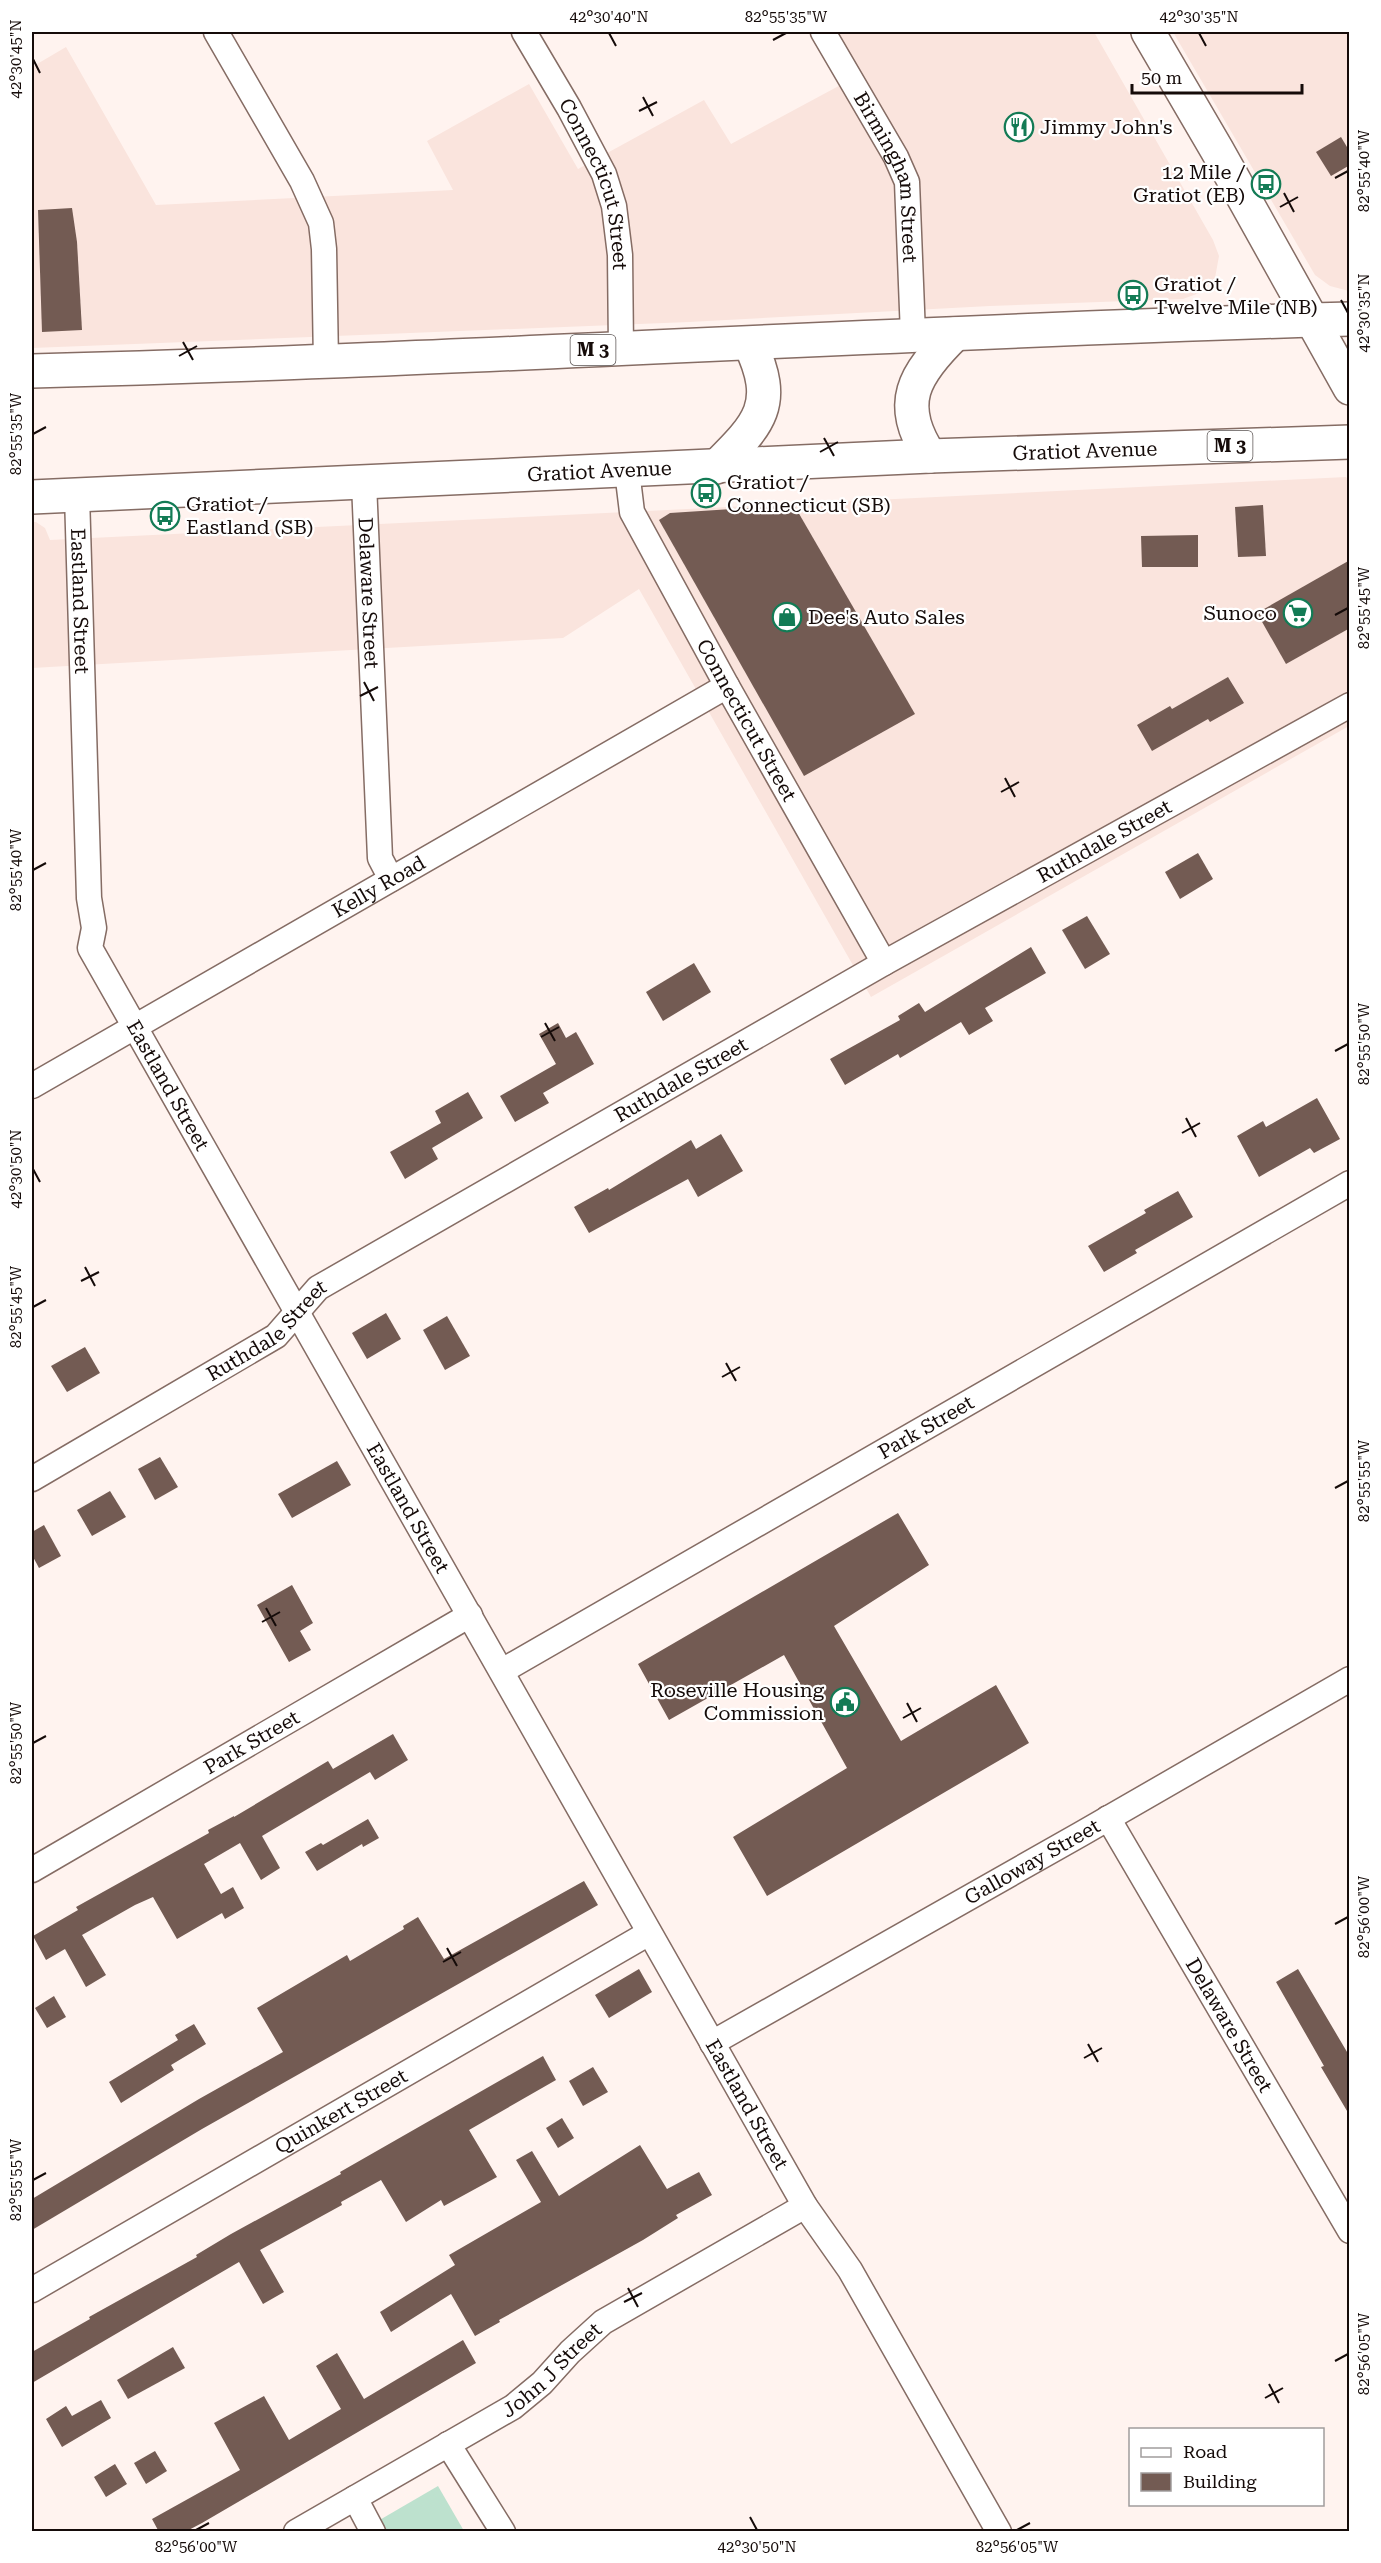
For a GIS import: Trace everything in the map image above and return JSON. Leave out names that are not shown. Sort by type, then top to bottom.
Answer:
[{"type":"main road","points":[[1148,32],[1350,388]]},
{"type":"main road","name":"M 3","points":[[32,371],[326,362],[913,335],[1350,319]]},
{"type":"main road","points":[[930,456],[919,439],[912,420],[911,400],[917,380],[930,359],[955,334]]},
{"type":"main road","points":[[716,467],[743,440],[757,420],[764,400],[765,382],[750,344]]},
{"type":"main road","name":"Gratiot Avenue","points":[[32,497],[930,456],[1350,442]]},
{"type":"street","points":[[216,32],[302,181],[321,223],[324,249],[326,362]]},
{"type":"street","name":"Connecticut Street","points":[[524,32],[569,108],[604,174],[614,206],[621,255],[621,349]]},
{"type":"street","name":"Birmingham Street","points":[[822,32],[896,157],[906,182],[913,335]]},
{"type":"street","name":"Connecticut Street","points":[[627,471],[632,512],[727,686],[884,963]]},
{"type":"street","name":"Delaware Street","points":[[364,483],[380,858],[392,879]]},
{"type":"street","name":"Eastland Street","points":[[77,495],[89,898],[94,928],[90,948],[805,2206],[850,2270],[999,2532]]},
{"type":"street","name":"Kelly Road","points":[[32,1086],[727,686]]},
{"type":"street","name":"Ruthdale Street","points":[[32,1479],[276,1336],[318,1288],[884,963],[1350,705]]},
{"type":"street","name":"Park Street","points":[[502,1671],[1350,1183]]},
{"type":"street","name":"Park Street","points":[[32,1870],[470,1615]]},
{"type":"street","name":"Galloway Street","points":[[712,2043],[1350,1679]]},
{"type":"street","name":"Delaware Street","points":[[1108,1818],[1350,2232]]},
{"type":"street","name":"Quinkert Street","points":[[32,2290],[650,1933]]},
{"type":"street","name":"John J Street","points":[[296,2532],[513,2407],[528,2395],[586,2335],[603,2322],[805,2206]]},
{"type":"street","points":[[448,2444],[503,2532]]},
{"type":"street","points":[[355,2498],[373,2532]]},
{"type":"shaded area","points":[[837,32],[1094,32],[1213,240],[1219,256],[1215,278],[1202,292],[1183,299],[990,306],[689,322],[32,348],[32,67],[66,47],[156,205],[453,190],[427,141],[529,84],[578,169],[704,100],[731,144],[861,74]]},
{"type":"shaded area","points":[[1173,32],[1349,32],[1349,291],[1330,286],[1315,275]]},
{"type":"shaded area","points":[[1346,477],[1350,482],[1349,726],[871,997],[639,589],[563,638],[32,668],[32,522],[45,528],[50,540]]},
{"type":"green space","points":[[438,2486],[464,2531],[359,2532]]},
{"type":"building","points":[[1341,137],[1350,152],[1350,165],[1331,176],[1316,152]]},
{"type":"building","points":[[72,208],[77,242],[82,330],[42,332],[38,210]]},
{"type":"building","name":"Dee's Auto Sales","points":[[794,505],[915,714],[804,776],[659,520],[670,513]]},
{"type":"building","points":[[1263,505],[1266,556],[1238,557],[1235,507]]},
{"type":"building","points":[[1198,535],[1198,567],[1142,567],[1141,536]]},
{"type":"building","points":[[1350,560],[1350,628],[1286,664],[1257,613]]},
{"type":"building","points":[[1228,677],[1244,703],[1210,722],[1208,719],[1152,751],[1137,725],[1170,706],[1172,709]]},
{"type":"building","points":[[1198,853],[1213,879],[1180,899],[1165,872]]},
{"type":"building","points":[[1087,916],[1110,954],[1085,969],[1062,930]]},
{"type":"building","points":[[1031,947],[1046,973],[985,1008],[993,1021],[969,1035],[961,1022],[900,1058],[898,1054],[845,1085],[830,1059],[900,1020],[898,1016],[919,1003],[925,1012]]},
{"type":"building","points":[[694,963],[711,992],[663,1021],[646,992]]},
{"type":"building","points":[[558,1023],[566,1038],[576,1032],[594,1064],[543,1093],[549,1103],[515,1122],[500,1096],[556,1064],[539,1034]]},
{"type":"building","points":[[468,1092],[483,1118],[432,1148],[438,1159],[405,1179],[390,1152],[441,1123],[435,1111]]},
{"type":"building","points":[[1317,1098],[1340,1139],[1314,1153],[1310,1148],[1259,1177],[1237,1136],[1263,1121],[1266,1127]]},
{"type":"building","points":[[721,1134],[743,1171],[698,1197],[688,1179],[589,1233],[574,1207],[608,1188],[609,1190],[691,1140],[696,1149]]},
{"type":"building","points":[[1178,1191],[1193,1217],[1135,1250],[1137,1253],[1104,1272],[1088,1246],[1146,1213],[1144,1210]]},
{"type":"building","points":[[386,1313],[401,1339],[367,1359],[352,1333]]},
{"type":"building","points":[[447,1316],[470,1356],[445,1370],[423,1330]]},
{"type":"building","points":[[85,1347],[100,1373],[67,1392],[51,1366]]},
{"type":"building","points":[[160,1457],[178,1487],[155,1500],[138,1469]]},
{"type":"building","points":[[337,1461],[351,1485],[292,1518],[278,1494]]},
{"type":"building","points":[[110,1491],[126,1517],[92,1536],[77,1510]]},
{"type":"building","name":"Roseville Housing Commission","points":[[898,1513],[929,1565],[834,1626],[901,1741],[996,1685],[1029,1743],[767,1896],[733,1837],[847,1768],[784,1655],[669,1720],[638,1664]]},
{"type":"building","points":[[44,1525],[61,1556],[39,1568],[32,1555],[32,1532]]},
{"type":"building","points":[[292,1585],[313,1623],[300,1631],[311,1650],[289,1662],[257,1605]]},
{"type":"building","points":[[393,1734],[408,1760],[375,1780],[370,1772],[262,1836],[280,1868],[261,1880],[240,1843],[204,1864],[221,1894],[233,1887],[244,1908],[225,1919],[222,1913],[177,1939],[153,1897],[135,1905],[82,1935],[106,1975],[86,1987],[65,1949],[46,1960],[33,1936],[78,1910],[76,1907],[209,1833],[208,1830],[328,1761],[333,1769]]},
{"type":"building","points":[[368,1819],[379,1838],[363,1847],[362,1844],[317,1871],[305,1852],[321,1843],[323,1845]]},
{"type":"building","points":[[584,1881],[598,1905],[202,2129],[32,2230],[32,2199],[199,2099],[283,2052],[257,2008],[347,1955],[350,1961],[404,1929],[403,1926],[418,1917],[444,1959]]},
{"type":"building","points":[[639,1969],[652,1992],[609,2018],[595,1995]]},
{"type":"building","points":[[1298,1969],[1350,2057],[1350,2116],[1276,1982]]},
{"type":"building","points":[[54,1996],[66,2017],[47,2028],[35,2008]]},
{"type":"building","points":[[194,2024],[206,2044],[171,2065],[174,2070],[121,2103],[109,2082],[178,2040],[175,2035]]},
{"type":"building","points":[[543,2056],[556,2080],[469,2130],[497,2177],[444,2206],[441,2200],[406,2222],[381,2180],[341,2202],[342,2205],[260,2250],[284,2292],[263,2304],[239,2262],[32,2383],[32,2352],[90,2319],[89,2317],[197,2257],[196,2255],[231,2234],[341,2174],[340,2172]]},
{"type":"building","points":[[593,2067],[608,2092],[583,2106],[569,2081]]},
{"type":"building","points":[[562,2118],[574,2138],[558,2148],[546,2128]]},
{"type":"building","points":[[640,2145],[667,2189],[699,2172],[712,2195],[676,2215],[678,2218],[643,2240],[499,2320],[500,2322],[475,2336],[451,2294],[391,2332],[380,2312],[455,2265],[449,2255],[541,2202],[516,2160],[532,2151],[559,2196]]},
{"type":"building","points":[[463,2340],[476,2363],[202,2523],[185,2532],[159,2532],[152,2519],[240,2470],[214,2423],[264,2396],[289,2440],[341,2409],[316,2366],[337,2353],[364,2399]]},
{"type":"building","points":[[173,2347],[185,2368],[128,2399],[117,2380]]},
{"type":"building","points":[[101,2400],[111,2418],[62,2447],[46,2419],[66,2406],[72,2416]]},
{"type":"building","points":[[155,2451],[167,2471],[146,2484],[134,2463]]},
{"type":"building","points":[[115,2464],[127,2484],[106,2497],[94,2477]]},
{"type":"place","name":"Jimmy John's","points":[[1019,127]]},
{"type":"place","name":"12 Mile / Gratiot (EB)","points":[[1266,184]]},
{"type":"place","name":"Gratiot / Twelve Mile (NB)","points":[[1133,295]]},
{"type":"place","name":"Gratiot / Connecticut (SB)","points":[[706,493]]},
{"type":"place","name":"Gratiot / Eastland (SB)","points":[[165,516]]},
{"type":"place","name":"Sunoco","points":[[1298,613]]},
{"type":"place","name":"Dee's Auto Sales","points":[[787,617]]},
{"type":"place","name":"Roseville Housing Commission","points":[[845,1702]]}]
